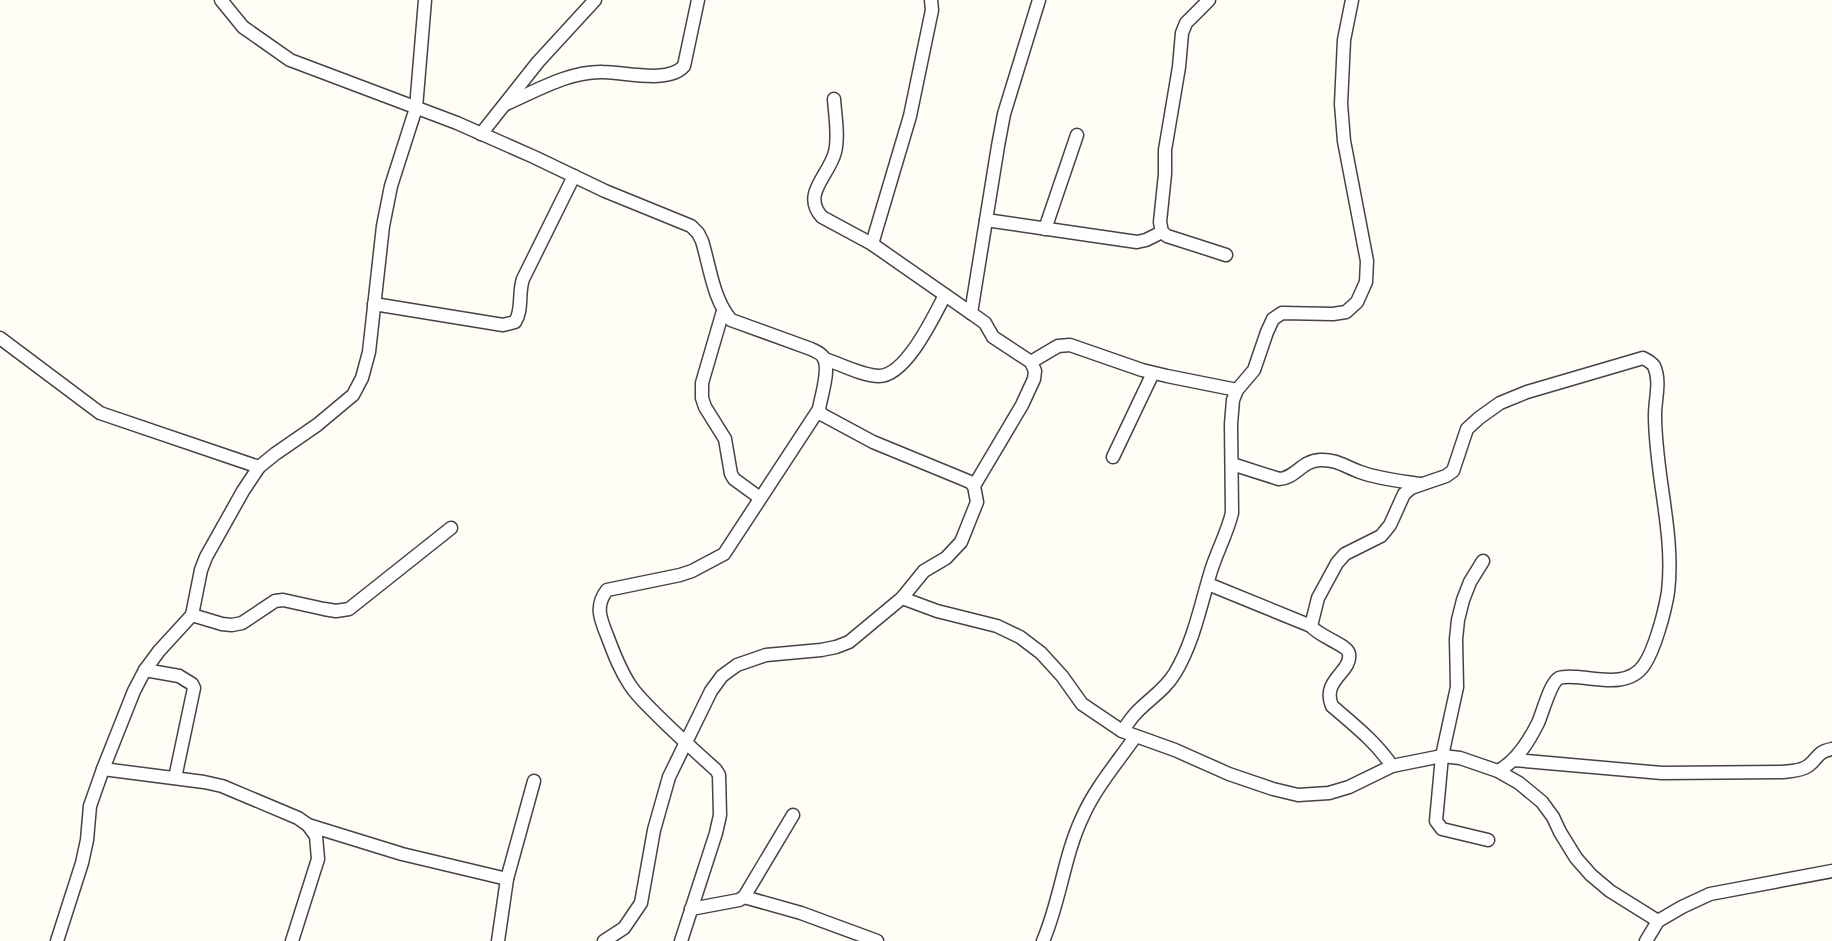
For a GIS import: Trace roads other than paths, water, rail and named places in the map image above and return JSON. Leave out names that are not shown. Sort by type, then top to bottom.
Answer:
[{"type":"street","points":[[221,0],[243,27],[290,60],[482,134],[605,191],[691,226],[698,233],[723,311],[731,320],[811,349],[822,354],[825,359],[826,374],[819,409],[724,554],[692,571],[616,587],[607,590],[602,597],[599,612],[602,623],[628,683],[685,743],[716,770],[720,784],[720,815],[681,941]]},
{"type":"street","points":[[57,941],[82,863],[90,806],[103,769],[134,691],[145,670],[192,615],[201,570],[206,557],[243,490],[259,467],[317,425],[352,395],[362,378],[369,352],[383,226],[391,186],[416,108],[424,0]]},
{"type":"street","points":[[482,134],[538,62],[596,0]]},
{"type":"street","points":[[506,104],[587,72],[663,75],[679,72],[684,66],[698,0]]},
{"type":"street","points":[[872,244],[910,116],[932,10],[931,0]]},
{"type":"street","points":[[971,313],[1004,114],[1039,0]]},
{"type":"street","points":[[1162,232],[1160,222],[1165,150],[1178,74],[1182,33],[1186,23],[1209,0]]},
{"type":"street","points":[[1122,731],[1136,713],[1163,689],[1174,675],[1187,650],[1210,572],[1230,523],[1233,494],[1231,423],[1233,400],[1254,370],[1273,319],[1282,313],[1346,312],[1357,302],[1366,282],[1366,261],[1344,141],[1341,104],[1344,40],[1352,0]]},
{"type":"street","points":[[834,99],[836,152],[815,193],[813,203],[816,210],[822,217],[872,244],[985,323],[993,337],[1031,362],[1035,371],[1034,379],[1022,405],[974,486]]},
{"type":"street","points":[[1045,229],[1077,135]]},
{"type":"street","points":[[375,304],[502,325],[515,322],[519,316],[520,286],[574,176]]},
{"type":"street","points":[[986,220],[1137,242],[1162,232]]},
{"type":"street","points":[[1162,232],[1173,238],[1226,255]]},
{"type":"street","points":[[825,359],[871,375],[887,375],[898,367],[924,336],[945,295]]},
{"type":"street","points":[[723,311],[702,383],[702,398],[725,439],[731,474],[734,479],[760,498]]},
{"type":"street","points":[[0,338],[100,413],[259,467]]},
{"type":"street","points":[[1031,362],[1058,346],[1070,345],[1153,373],[1238,390]]},
{"type":"street","points":[[1311,626],[1318,598],[1337,563],[1345,554],[1381,536],[1390,525],[1404,494],[1421,484],[1446,476],[1453,471],[1467,429],[1479,418],[1500,403],[1538,389],[1643,358],[1649,360],[1654,365],[1658,390],[1655,416],[1670,555],[1668,593],[1659,629],[1646,662],[1638,674],[1628,679],[1568,677],[1558,679],[1553,684],[1538,723],[1514,760],[1498,771]]},
{"type":"street","points":[[1113,457],[1153,373]]},
{"type":"street","points":[[604,941],[624,928],[641,903],[654,830],[669,777],[711,690],[722,676],[737,666],[766,655],[821,650],[849,642],[902,598],[924,571],[946,558],[961,542],[973,515],[977,502],[974,486],[970,482],[873,442],[827,418],[821,414],[819,409]]},
{"type":"street","points":[[1232,464],[1279,479],[1286,478],[1313,460],[1324,460],[1338,462],[1359,472],[1383,479],[1421,484]]},
{"type":"street","points":[[192,615],[232,625],[242,623],[275,601],[283,600],[324,609],[349,609],[451,528]]},
{"type":"street","points":[[1483,561],[1470,582],[1458,620],[1457,687],[1442,756],[1436,821],[1442,829],[1488,840]]},
{"type":"street","points":[[1208,584],[1311,626],[1316,632],[1347,650],[1350,656],[1348,662],[1329,692],[1332,706],[1372,740],[1382,750],[1392,766]]},
{"type":"street","points":[[902,598],[938,611],[997,626],[1020,637],[1041,653],[1062,676],[1082,704],[1122,731],[1273,789],[1298,795],[1329,793],[1348,788],[1392,766],[1442,756],[1460,758],[1498,771],[1519,783],[1542,802],[1554,817],[1560,832],[1576,858],[1591,875],[1610,891],[1658,921]]},
{"type":"street","points":[[145,670],[179,676],[192,684],[194,688],[175,778]]},
{"type":"street","points":[[1043,941],[1082,816],[1135,737]]},
{"type":"street","points":[[1514,760],[1662,773],[1783,772],[1808,766],[1820,752],[1832,749]]},
{"type":"street","points":[[103,769],[222,786],[298,818],[308,825],[402,854],[507,879]]},
{"type":"street","points":[[498,941],[507,879],[534,781]]},
{"type":"street","points":[[691,909],[739,900],[744,897],[793,815]]},
{"type":"street","points":[[292,941],[318,859],[316,836],[308,825]]},
{"type":"street","points":[[1646,941],[1658,921],[1710,894],[1830,874]]},
{"type":"street","points":[[744,897],[877,941]]}]
